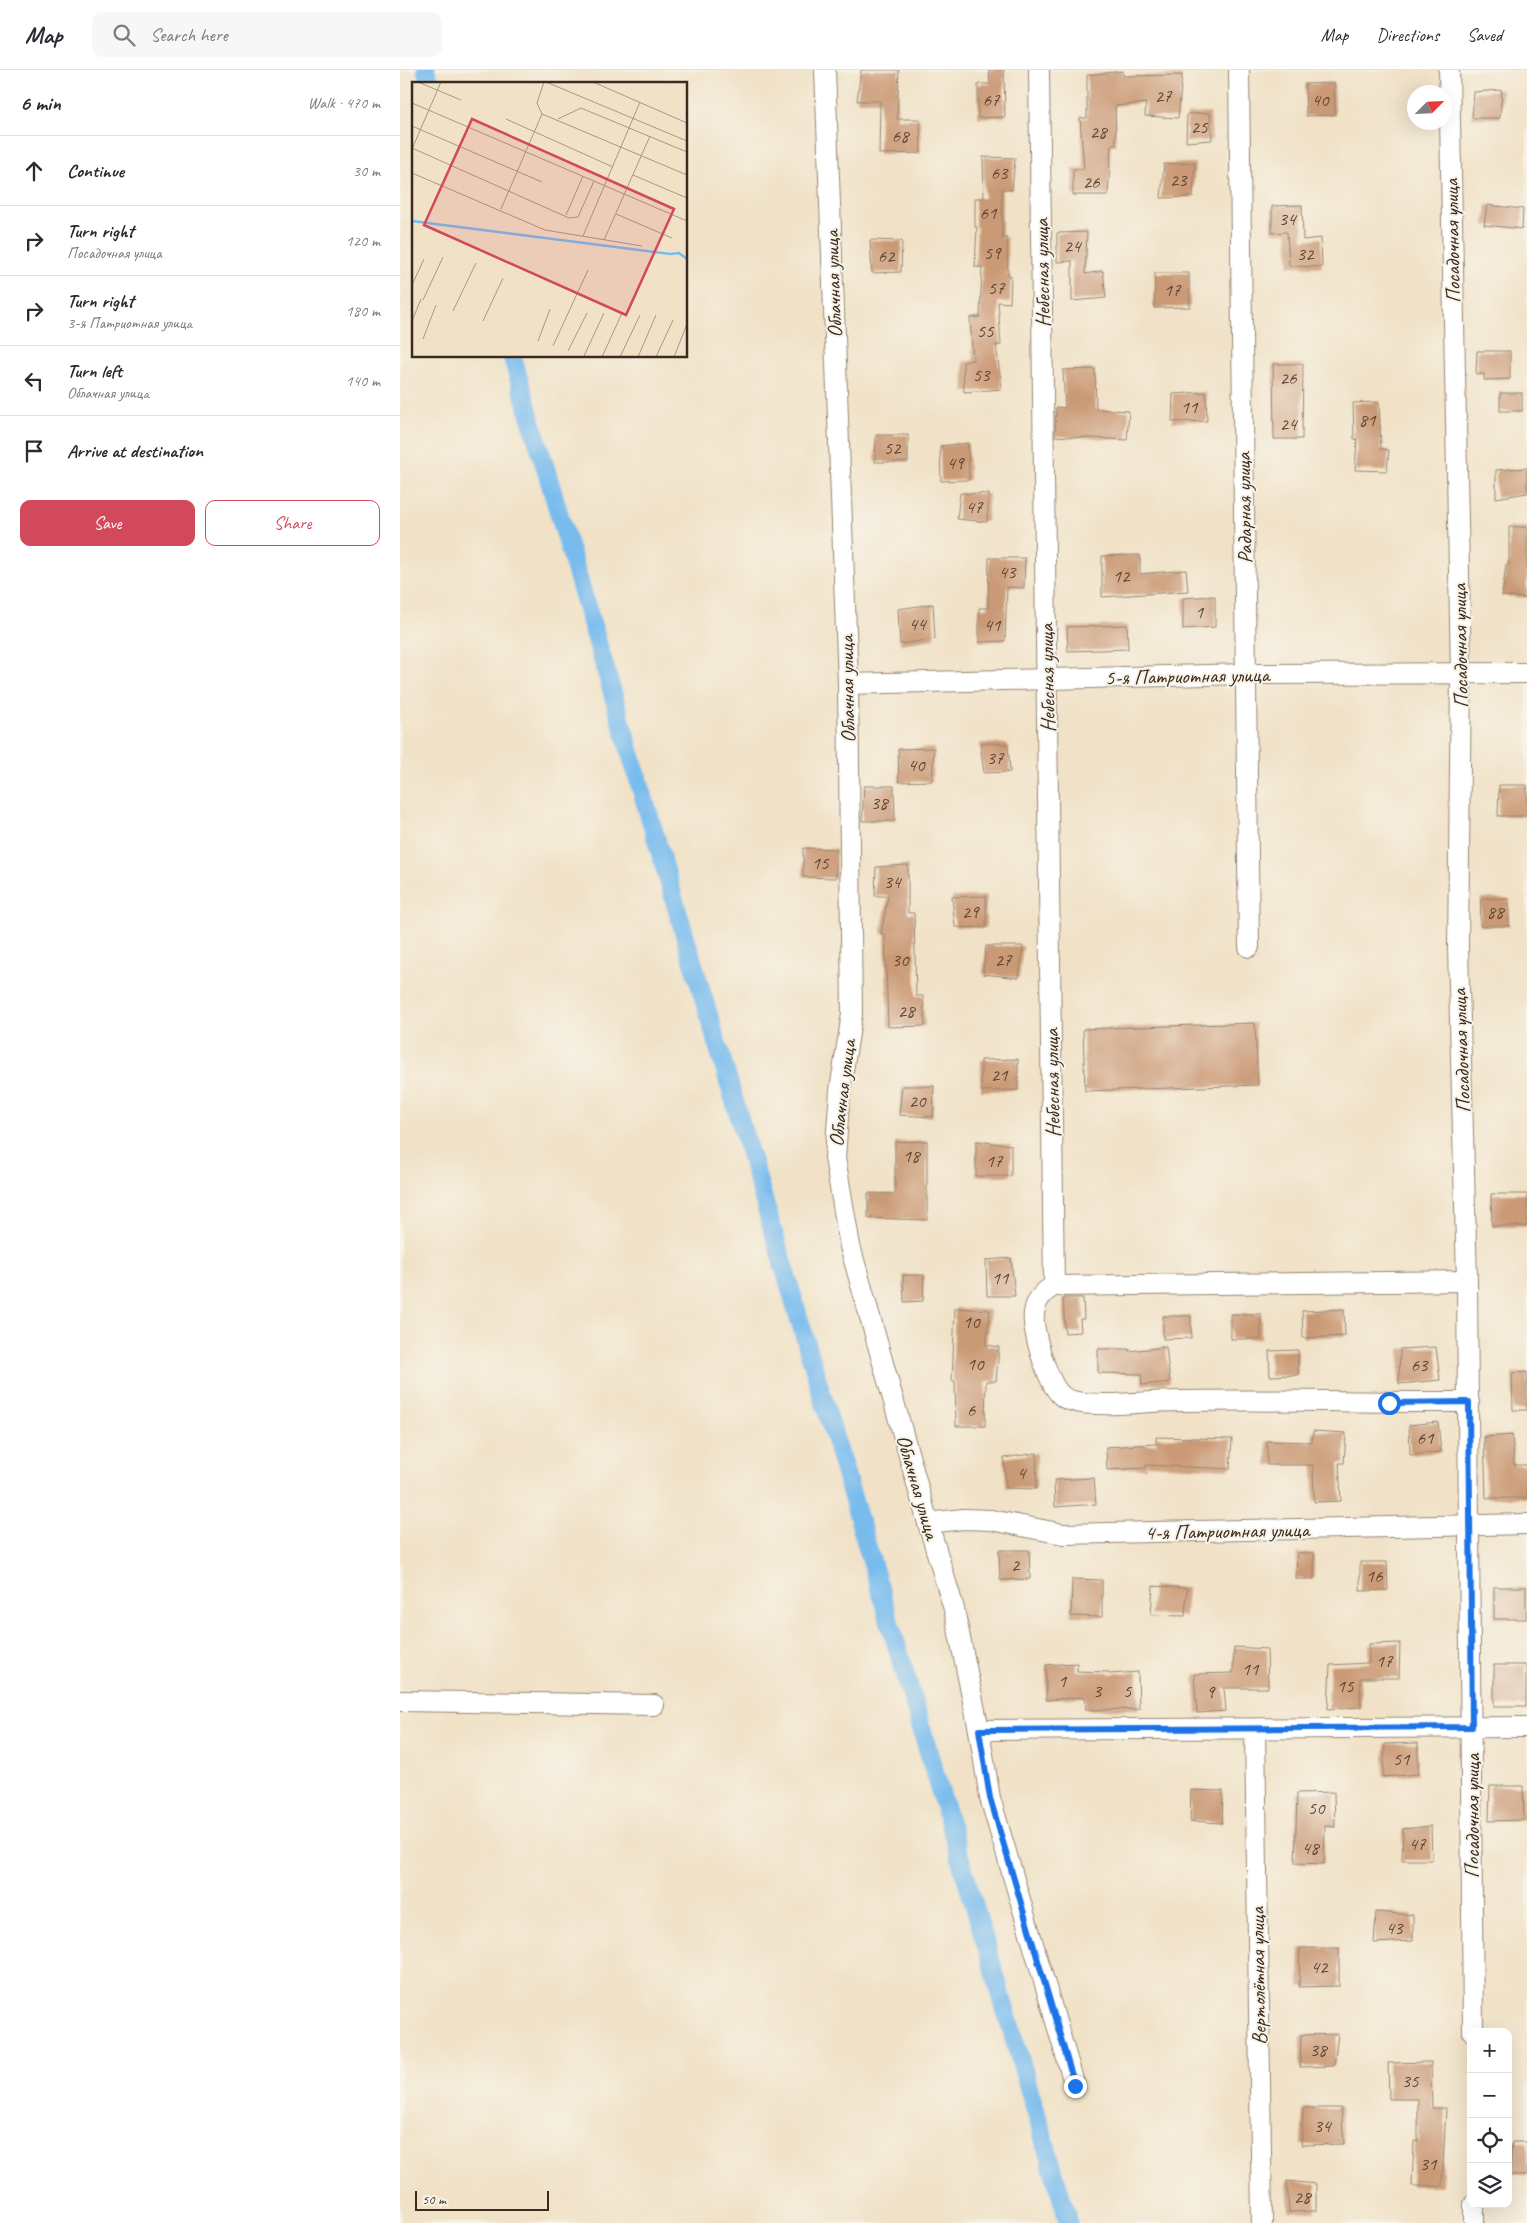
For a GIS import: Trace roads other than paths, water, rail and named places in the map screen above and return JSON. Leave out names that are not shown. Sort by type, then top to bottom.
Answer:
[{"type":"street","name":"Облачная улица","points":[[825,70],[848,684],[852,1014],[840,1090],[835,1158],[850,1246],[954,1610],[979,1730],[990,1798],[1075,2086]]},
{"type":"street","name":"Небесная улица","points":[[1039,70],[1054,1286]]},
{"type":"street","name":"Радарная улица","points":[[1239,70],[1249,947]]},
{"type":"street","name":"Посадочная улица","points":[[1449,70],[1461,673],[1458,948],[1469,1402],[1473,2028]]},
{"type":"street","name":"5-я Патриотная улица","points":[[848,684],[1246,674],[1527,673]]},
{"type":"street","points":[[1467,1280],[1054,1286],[1042,1292],[1036,1303],[1035,1329],[1052,1382],[1063,1397],[1086,1404],[1183,1401],[1469,1402]]},
{"type":"street","name":"4-я Патриотная улица","points":[[928,1523],[963,1519],[991,1520],[1063,1534],[1527,1524]]},
{"type":"street","points":[[400,1701],[654,1705]]},
{"type":"street","points":[[979,1730],[1527,1726]]},
{"type":"street","name":"Вертолётная улица","points":[[1254,1729],[1262,2223]]},
{"type":"street","points":[[1474,2208],[1474,2223]]},
{"type":"waterway","points":[[426,70],[429,82]]},
{"type":"waterway","points":[[513,358],[1069,2223]]}]
